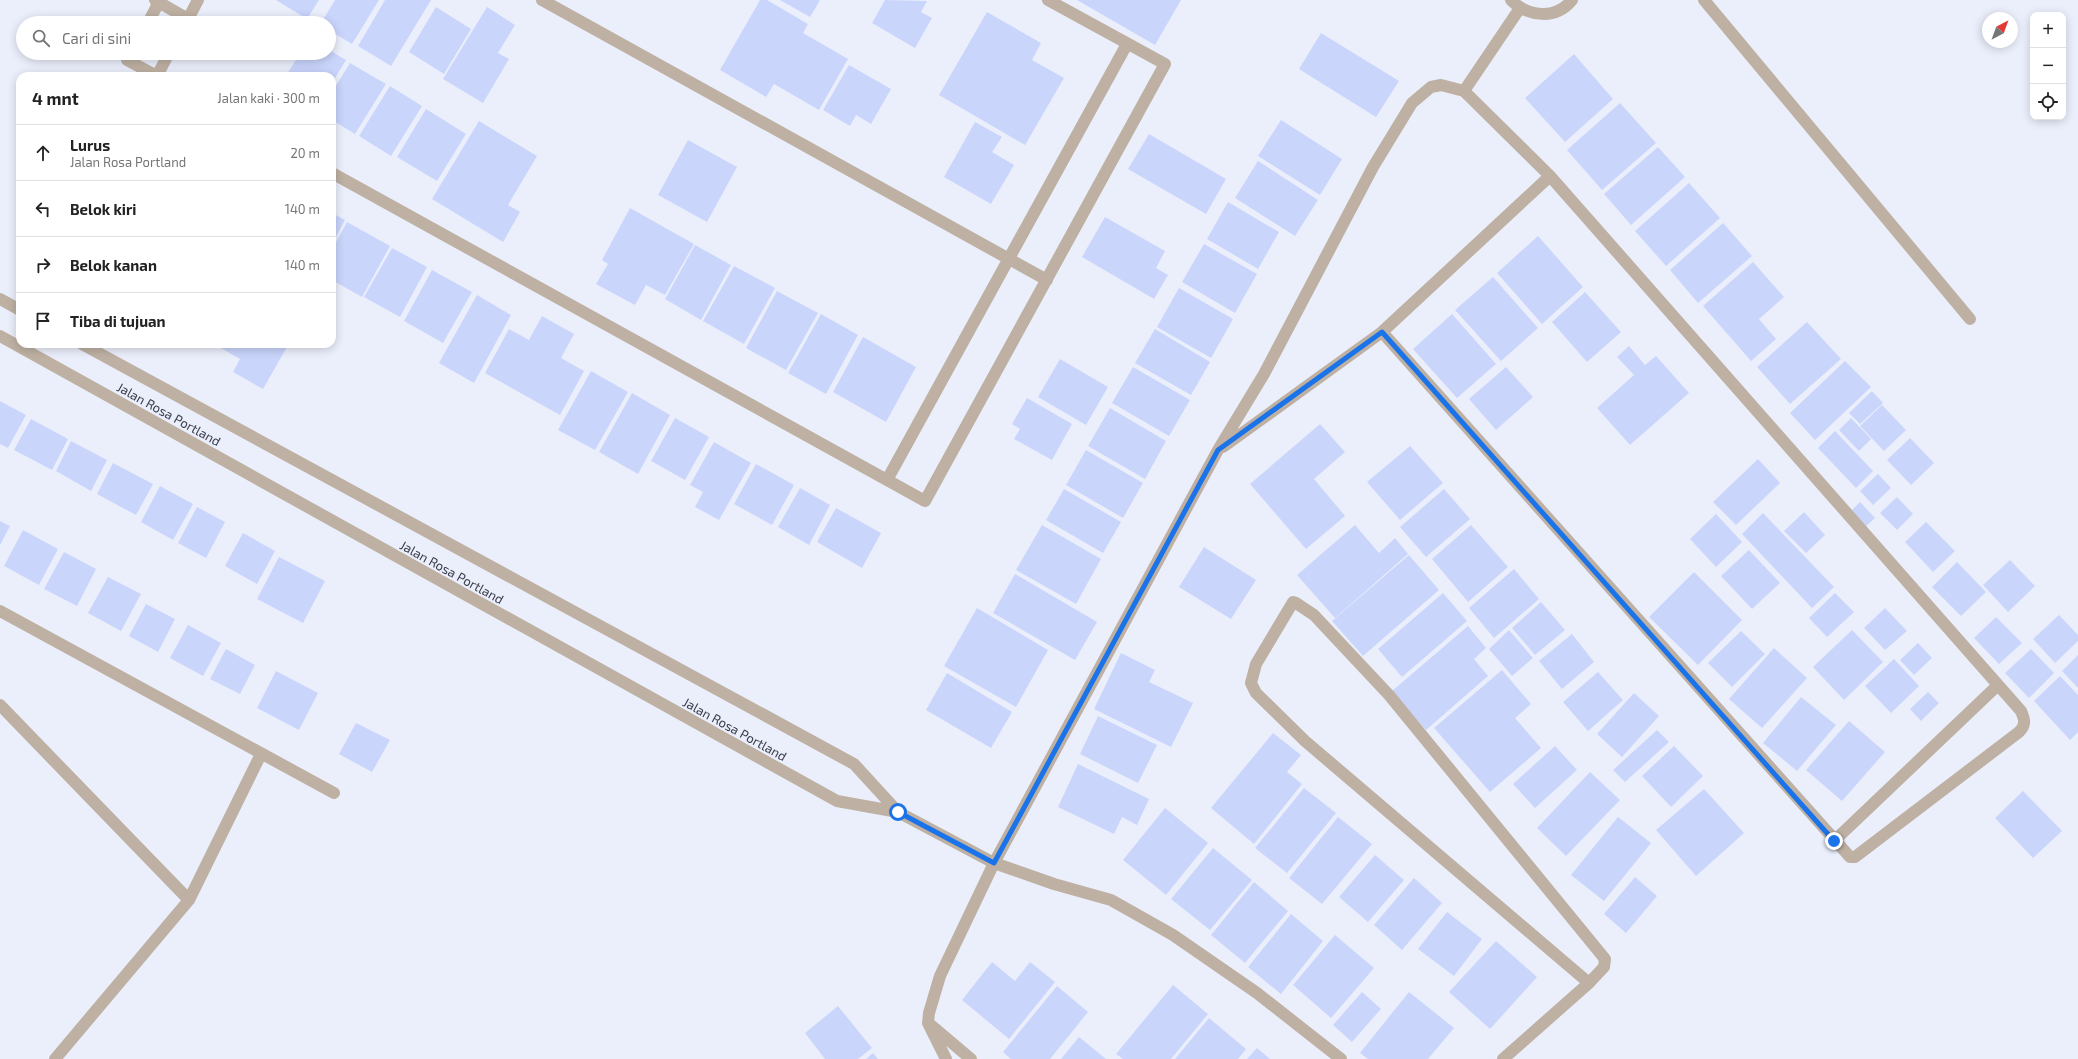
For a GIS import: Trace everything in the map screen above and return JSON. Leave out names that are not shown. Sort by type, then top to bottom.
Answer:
[{"type":"street","points":[[190,16],[198,0]]},
{"type":"street","points":[[542,0],[1047,280]]},
{"type":"street","points":[[336,175],[925,501],[1165,64],[1048,0]]},
{"type":"street","points":[[1511,0],[1520,8],[1532,14],[1545,15],[1557,12],[1572,0]]},
{"type":"street","points":[[1704,0],[1970,319]]},
{"type":"street","points":[[151,16],[158,1],[180,16]]},
{"type":"street","points":[[1464,91],[1520,8]]},
{"type":"street","points":[[887,480],[1127,44]]},
{"type":"street","points":[[128,60],[150,72]]},
{"type":"street","points":[[159,72],[165,60]]},
{"type":"street","points":[[946,1059],[928,1023],[929,1013],[940,976],[994,863],[1218,450],[1264,374],[1373,167],[1412,103],[1431,86],[1442,85],[1464,91],[1550,176],[1998,685],[2021,712],[2025,723],[2019,732],[1855,857],[1850,857],[1834,841],[1382,332]]},
{"type":"street","points":[[1218,450],[1382,332],[1550,176]]},
{"type":"street","points":[[0,299],[16,308]]},
{"type":"street","name":"Jalan Rosa Portland","points":[[0,336],[16,345]]},
{"type":"street","name":"Jalan Rosa Portland","points":[[22,348],[837,802],[898,812],[994,863],[1054,884],[1111,900],[1173,935],[1257,993],[1341,1059]]},
{"type":"street","name":"Jalan Rosa Portland","points":[[89,348],[854,764],[898,812]]},
{"type":"street","points":[[1503,1059],[1589,983],[1604,967],[1605,960],[1389,695],[1314,615],[1293,602],[1256,664],[1251,683],[1256,693],[1305,741],[1589,983]]},
{"type":"street","points":[[0,611],[334,793]]},
{"type":"street","points":[[1834,841],[1998,685]]},
{"type":"street","points":[[0,705],[189,900]]},
{"type":"street","points":[[54,1059],[189,900],[262,754]]},
{"type":"street","points":[[928,1023],[971,1059]]},
{"type":"building","points":[[276,0],[319,0],[309,16],[302,16]]},
{"type":"building","points":[[335,0],[379,0],[352,44],[336,34],[336,16],[325,16]]},
{"type":"building","points":[[385,0],[431,0],[391,66],[358,46]]},
{"type":"building","points":[[760,0],[767,0],[808,24],[803,33],[848,59],[819,110],[774,84],[766,97],[720,70]]},
{"type":"building","points":[[780,0],[820,0],[810,17]]},
{"type":"building","points":[[885,0],[927,1],[921,12],[932,18],[915,48],[872,23]]},
{"type":"building","points":[[1077,0],[1181,0],[1155,45]]},
{"type":"building","points":[[436,7],[471,29],[444,74],[409,52]]},
{"type":"building","points":[[487,7],[515,25],[498,53],[509,59],[483,103],[443,79]]},
{"type":"building","points":[[987,12],[1041,43],[1032,60],[1064,78],[1025,145],[939,95]]},
{"type":"building","points":[[1321,33],[1399,81],[1376,117],[1299,69]]},
{"type":"building","points":[[336,54],[346,60],[336,76],[336,72],[288,72],[296,60],[336,60]]},
{"type":"building","points":[[1574,54],[1613,99],[1565,142],[1525,98]]},
{"type":"building","points":[[350,63],[386,84],[355,134],[336,122],[336,86]]},
{"type":"building","points":[[849,65],[891,89],[871,124],[856,115],[850,126],[823,110]]},
{"type":"building","points":[[390,86],[422,106],[391,156],[359,136]]},
{"type":"building","points":[[1620,103],[1656,143],[1602,190],[1567,150]]},
{"type":"building","points":[[426,109],[466,134],[437,181],[397,157]]},
{"type":"building","points":[[1281,120],[1342,159],[1320,195],[1258,156]]},
{"type":"building","points":[[479,121],[537,156],[508,205],[520,212],[503,242],[432,199]]},
{"type":"building","points":[[975,122],[1002,137],[992,152],[1014,165],[991,204],[944,177]]},
{"type":"building","points":[[1149,134],[1226,179],[1206,214],[1128,169]]},
{"type":"building","points":[[688,140],[737,167],[707,222],[658,195]]},
{"type":"building","points":[[1658,147],[1685,177],[1631,225],[1604,194]]},
{"type":"building","points":[[1258,161],[1318,200],[1295,236],[1235,198]]},
{"type":"building","points":[[1689,183],[1720,218],[1666,266],[1635,231]]},
{"type":"building","points":[[1228,202],[1279,232],[1258,269],[1207,239]]},
{"type":"building","points":[[630,208],[694,244],[665,295],[646,285],[635,305],[596,284],[608,264],[602,260]]},
{"type":"building","points":[[336,215],[345,220],[336,237]]},
{"type":"building","points":[[1105,217],[1165,251],[1156,268],[1168,275],[1154,299],[1082,257]]},
{"type":"building","points":[[347,222],[390,246],[362,297],[336,282],[336,243]]},
{"type":"building","points":[[1723,223],[1752,256],[1698,303],[1670,270]]},
{"type":"building","points":[[1538,236],[1583,287],[1542,324],[1497,273]]},
{"type":"building","points":[[1204,244],[1257,274],[1235,313],[1182,282]]},
{"type":"building","points":[[695,245],[731,265],[701,320],[665,299]]},
{"type":"building","points":[[392,248],[427,267],[400,317],[364,297]]},
{"type":"building","points":[[1753,262],[1784,297],[1759,319],[1776,339],[1751,361],[1703,306]]},
{"type":"building","points":[[734,266],[775,288],[744,344],[703,321]]},
{"type":"building","points":[[432,270],[472,292],[443,343],[404,321]]},
{"type":"building","points":[[1493,277],[1538,328],[1501,361],[1455,310]]},
{"type":"building","points":[[1179,288],[1233,319],[1211,358],[1157,327]]},
{"type":"building","points":[[777,291],[818,313],[786,370],[746,348]]},
{"type":"building","points":[[1585,292],[1621,332],[1587,362],[1552,322]]},
{"type":"building","points":[[477,295],[511,315],[474,383],[439,363]]},
{"type":"building","points":[[821,314],[858,335],[826,394],[788,373]]},
{"type":"building","points":[[1452,314],[1496,364],[1457,398],[1413,349]]},
{"type":"building","points":[[542,316],[574,334],[561,358],[584,371],[560,415],[485,373],[509,329],[529,340]]},
{"type":"building","points":[[1807,322],[1841,359],[1790,404],[1757,367]]},
{"type":"building","points":[[1155,329],[1210,362],[1191,395],[1135,363]]},
{"type":"building","points":[[863,337],[916,367],[886,422],[833,392]]},
{"type":"building","points":[[1629,346],[1645,365],[1656,356],[1689,393],[1630,445],[1597,408],[1634,375],[1617,357]]},
{"type":"building","points":[[221,348],[286,348],[263,389],[233,372],[240,359]]},
{"type":"building","points":[[1060,359],[1108,387],[1086,425],[1038,397]]},
{"type":"building","points":[[1845,361],[1871,387],[1815,440],[1790,413]]},
{"type":"building","points":[[1133,367],[1190,400],[1169,436],[1112,403]]},
{"type":"building","points":[[1506,367],[1533,397],[1496,430],[1469,399]]},
{"type":"building","points":[[591,371],[628,392],[595,450],[558,430]]},
{"type":"building","points":[[1872,391],[1883,403],[1860,424],[1849,413]]},
{"type":"building","points":[[632,393],[670,415],[638,474],[599,452]]},
{"type":"building","points":[[1027,398],[1072,424],[1052,460],[1014,439],[1020,429],[1012,424]]},
{"type":"building","points":[[0,401],[26,415],[8,448],[0,444]]},
{"type":"building","points":[[1882,405],[1906,430],[1884,451],[1860,426]]},
{"type":"building","points":[[1110,408],[1166,441],[1145,479],[1088,446]]},
{"type":"building","points":[[675,418],[709,437],[685,480],[651,461]]},
{"type":"building","points":[[1851,418],[1871,439],[1859,451],[1839,430]]},
{"type":"building","points":[[31,419],[68,439],[52,470],[14,450]]},
{"type":"building","points":[[1320,424],[1345,452],[1314,479],[1345,516],[1306,549],[1250,484]]},
{"type":"building","points":[[1835,431],[1873,471],[1856,488],[1818,448]]},
{"type":"building","points":[[1910,438],[1934,463],[1911,485],[1887,460]]},
{"type":"building","points":[[71,441],[107,460],[91,491],[56,471]]},
{"type":"building","points":[[714,442],[751,463],[719,520],[695,507],[703,492],[690,485]]},
{"type":"building","points":[[1410,446],[1443,483],[1400,520],[1367,482]]},
{"type":"building","points":[[1086,450],[1143,483],[1123,518],[1066,485]]},
{"type":"building","points":[[1758,459],[1780,483],[1736,525],[1713,502]]},
{"type":"building","points":[[113,463],[153,484],[136,515],[97,494]]},
{"type":"building","points":[[756,464],[794,485],[772,525],[734,504]]},
{"type":"building","points":[[1878,474],[1891,488],[1873,505],[1860,491]]},
{"type":"building","points":[[160,486],[193,504],[173,540],[141,522]]},
{"type":"building","points":[[800,488],[830,505],[809,545],[778,527]]},
{"type":"building","points":[[1064,489],[1121,522],[1103,553],[1046,520]]},
{"type":"building","points":[[1444,489],[1470,519],[1426,557],[1400,527]]},
{"type":"building","points":[[1897,497],[1913,514],[1897,530],[1880,513]]},
{"type":"building","points":[[1860,502],[1875,518],[1863,529],[1849,513]]},
{"type":"building","points":[[197,507],[225,522],[206,558],[178,543]]},
{"type":"building","points":[[836,508],[881,533],[862,568],[817,542]]},
{"type":"building","points":[[1804,512],[1825,535],[1806,553],[1784,531]]},
{"type":"building","points":[[1763,513],[1834,587],[1812,608],[1742,534]]},
{"type":"building","points":[[1716,514],[1742,542],[1716,567],[1690,539]]},
{"type":"building","points":[[0,521],[10,526],[0,545]]},
{"type":"building","points":[[1926,522],[1955,551],[1933,572],[1905,542]]},
{"type":"building","points":[[1042,525],[1101,559],[1076,604],[1016,570]]},
{"type":"building","points":[[1355,525],[1379,553],[1395,538],[1408,554],[1335,618],[1297,575]]},
{"type":"building","points":[[1471,525],[1508,567],[1468,602],[1432,559]]},
{"type":"building","points":[[23,530],[58,549],[39,585],[4,566]]},
{"type":"building","points":[[243,533],[275,551],[257,584],[225,566]]},
{"type":"building","points":[[1204,547],[1256,580],[1231,619],[1179,587]]},
{"type":"building","points":[[1749,550],[1780,583],[1752,609],[1721,576]]},
{"type":"building","points":[[64,552],[96,569],[77,606],[44,589]]},
{"type":"building","points":[[1409,555],[1439,590],[1363,656],[1332,621]]},
{"type":"building","points":[[279,557],[325,581],[303,623],[257,599]]},
{"type":"building","points":[[2010,560],[2035,586],[2008,612],[1983,585]]},
{"type":"building","points":[[1957,562],[1986,592],[1961,616],[1932,587]]},
{"type":"building","points":[[1514,569],[1539,599],[1494,638],[1469,608]]},
{"type":"building","points":[[1694,572],[1742,620],[1698,665],[1649,617]]},
{"type":"building","points":[[1015,574],[1097,622],[1075,660],[993,613]]},
{"type":"building","points":[[108,577],[141,594],[121,631],[88,613]]},
{"type":"building","points":[[1443,593],[1467,621],[1402,677],[1378,649]]},
{"type":"building","points":[[1835,593],[1854,612],[1827,637],[1809,618]]},
{"type":"building","points":[[1541,602],[1565,630],[1535,655],[1512,628]]},
{"type":"building","points":[[146,604],[175,619],[158,652],[129,636]]},
{"type":"building","points":[[977,608],[1048,650],[1016,707],[944,666]]},
{"type":"building","points":[[1885,608],[1907,631],[1885,650],[1864,628]]},
{"type":"building","points":[[2059,615],[2078,635],[2078,641],[2055,663],[2033,639]]},
{"type":"building","points":[[1996,617],[2022,643],[1999,664],[1974,638]]},
{"type":"building","points":[[188,625],[221,643],[203,676],[170,658]]},
{"type":"building","points":[[1468,626],[1486,648],[1474,659],[1488,676],[1426,730],[1392,691]]},
{"type":"building","points":[[1509,630],[1533,658],[1512,676],[1489,649]]},
{"type":"building","points":[[1852,630],[1883,662],[1844,700],[1813,667]]},
{"type":"building","points":[[1741,631],[1765,654],[1732,687],[1708,663]]},
{"type":"building","points":[[1572,634],[1594,662],[1562,689],[1539,661]]},
{"type":"building","points":[[1918,643],[1932,658],[1914,675],[1900,660]]},
{"type":"building","points":[[1774,648],[1807,678],[1762,728],[1729,699]]},
{"type":"building","points":[[226,649],[255,665],[240,694],[210,679]]},
{"type":"building","points":[[2031,649],[2054,673],[2029,698],[2005,673]]},
{"type":"building","points":[[1121,653],[1155,670],[1149,682],[1193,703],[1171,747],[1094,709]]},
{"type":"building","points":[[2078,655],[2078,688],[2062,671]]},
{"type":"building","points":[[1894,659],[1919,686],[1891,713],[1865,686]]},
{"type":"building","points":[[1502,670],[1531,704],[1515,718],[1541,748],[1490,792],[1434,728]]},
{"type":"building","points":[[276,671],[318,693],[299,730],[257,708]]},
{"type":"building","points":[[1598,672],[1623,700],[1588,731],[1563,702]]},
{"type":"building","points":[[947,673],[1012,712],[991,748],[926,710]]},
{"type":"building","points":[[2060,676],[2078,695],[2078,732],[2070,740],[2034,701]]},
{"type":"building","points":[[1928,692],[1939,703],[1921,721],[1910,709]]},
{"type":"building","points":[[1634,693],[1659,716],[1622,757],[1597,734]]},
{"type":"building","points":[[1801,697],[1836,725],[1797,771],[1763,743]]},
{"type":"building","points":[[1098,716],[1157,745],[1138,783],[1080,754]]},
{"type":"building","points":[[1849,721],[1885,752],[1842,801],[1806,770]]},
{"type":"building","points":[[356,723],[390,740],[372,772],[339,754]]},
{"type":"building","points":[[1657,730],[1669,742],[1625,782],[1613,770]]},
{"type":"building","points":[[1273,733],[1301,755],[1287,772],[1302,784],[1254,844],[1211,808]]},
{"type":"building","points":[[1555,746],[1577,770],[1535,808],[1513,784]]},
{"type":"building","points":[[1674,746],[1703,776],[1671,807],[1642,776]]},
{"type":"building","points":[[1078,764],[1149,799],[1137,825],[1122,817],[1114,834],[1058,807]]},
{"type":"building","points":[[1590,772],[1620,800],[1566,856],[1537,828]]},
{"type":"building","points":[[1304,788],[1336,813],[1287,873],[1255,848]]},
{"type":"building","points":[[1704,789],[1744,833],[1696,876],[1656,830]]},
{"type":"building","points":[[2023,791],[2062,831],[2033,858],[1995,818]]},
{"type":"building","points":[[1165,808],[1208,843],[1166,895],[1123,860]]},
{"type":"building","points":[[1338,817],[1372,844],[1322,904],[1289,878]]},
{"type":"building","points":[[1618,817],[1651,843],[1604,901],[1571,875]]},
{"type":"building","points":[[1213,848],[1252,880],[1210,930],[1171,899]]},
{"type":"building","points":[[1375,855],[1404,880],[1368,922],[1339,897]]},
{"type":"building","points":[[1635,877],[1657,896],[1626,933],[1604,914]]},
{"type":"building","points":[[1414,878],[1442,903],[1402,950],[1374,925]]},
{"type":"building","points":[[1254,882],[1288,911],[1245,963],[1211,935]]},
{"type":"building","points":[[1447,912],[1482,939],[1454,976],[1418,949]]},
{"type":"building","points":[[1291,914],[1323,941],[1281,994],[1248,967]]},
{"type":"building","points":[[1335,935],[1374,968],[1331,1018],[1293,985]]},
{"type":"building","points":[[1496,941],[1537,977],[1490,1029],[1449,992]]},
{"type":"building","points":[[992,962],[1015,981],[1030,962],[1055,982],[1009,1039],[962,1000]]},
{"type":"building","points":[[1173,985],[1208,1014],[1171,1059],[1123,1059],[1116,1054]]},
{"type":"building","points":[[1057,986],[1088,1012],[1050,1059],[1011,1059],[1003,1052]]},
{"type":"building","points":[[1362,992],[1381,1009],[1352,1042],[1333,1025]]},
{"type":"building","points":[[1409,992],[1454,1028],[1428,1059],[1368,1059],[1360,1053]]},
{"type":"building","points":[[838,1006],[872,1048],[858,1059],[825,1059],[805,1033]]},
{"type":"building","points":[[1209,1018],[1246,1049],[1238,1059],[1175,1059]]},
{"type":"building","points":[[1079,1037],[1106,1059],[1061,1059]]},
{"type":"building","points":[[1257,1048],[1270,1059],[1247,1059]]},
{"type":"building","points":[[873,1053],[878,1059],[866,1059]]},
{"type":"route","points":[[898,812],[994,863],[1218,450],[1382,332],[1834,841]]}]
